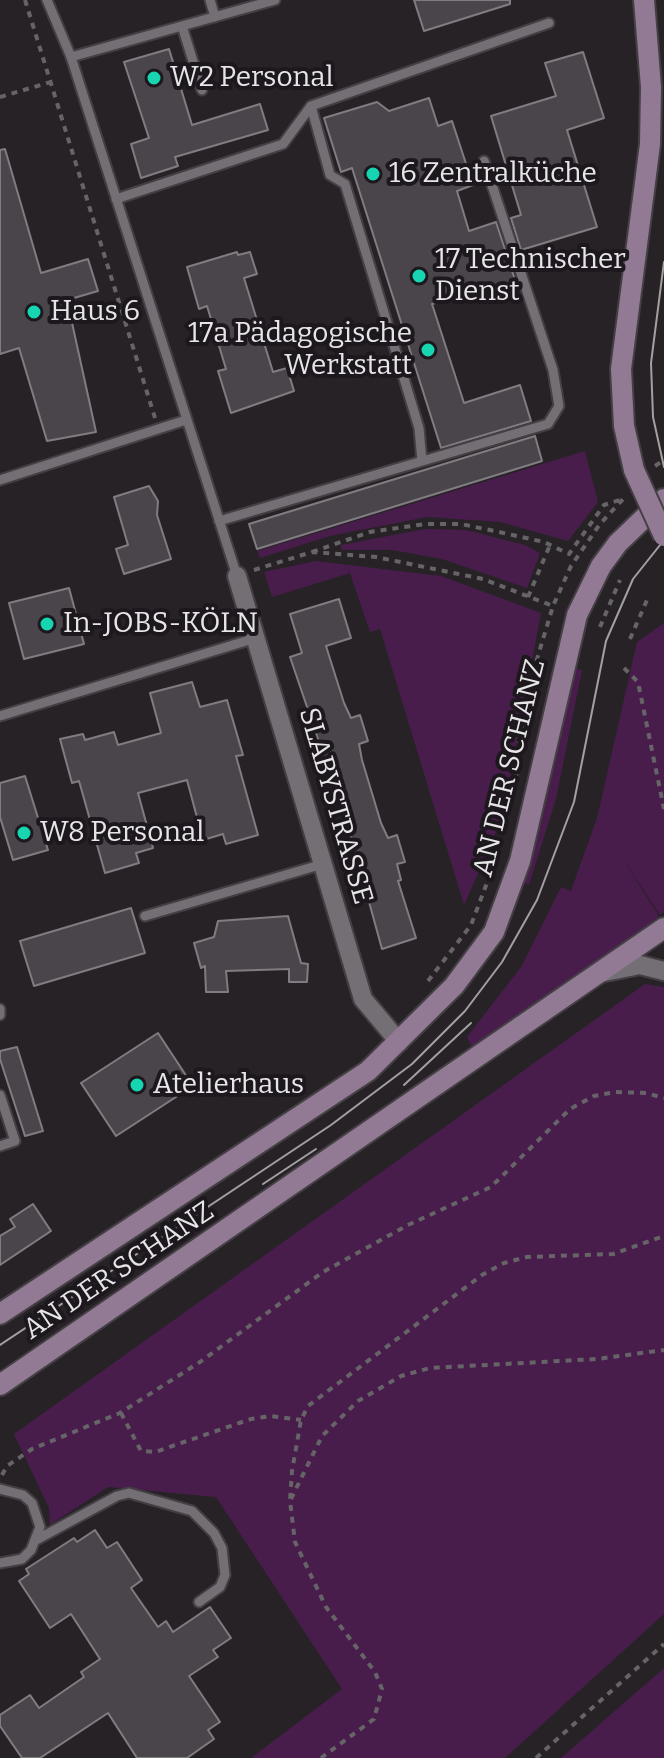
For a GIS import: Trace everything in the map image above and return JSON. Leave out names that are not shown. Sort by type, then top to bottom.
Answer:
[{"type":"main road","points":[[644,0],[651,87],[650,144],[621,369],[623,417],[634,470],[664,536]]},
{"type":"main road","name":"AN DER SCHANZ","points":[[0,1314],[368,1071],[454,986],[494,932],[520,861],[577,615],[601,566],[618,543],[664,499]]},
{"type":"main road","name":"AN DER SCHANZ","points":[[0,1385],[664,928]]},
{"type":"street","name":"SLABYSTRASSE","points":[[237,576],[363,999],[399,1042]]},
{"type":"street","points":[[600,973],[640,965],[664,971]]},
{"type":"lane","points":[[47,0],[71,57],[237,576]]},
{"type":"lane","points":[[210,0],[215,17]]},
{"type":"lane","points":[[71,57],[275,0]]},
{"type":"lane","points":[[116,199],[283,144],[311,106],[549,23]]},
{"type":"lane","points":[[182,26],[202,90]]},
{"type":"lane","points":[[311,106],[330,175],[345,184],[419,428],[422,461]]},
{"type":"lane","points":[[219,521],[548,424],[559,406],[553,370],[484,161]]},
{"type":"lane","points":[[0,480],[186,420]]},
{"type":"lane","points":[[0,716],[256,638]]},
{"type":"lane","points":[[145,916],[323,864]]},
{"type":"lane","points":[[0,1095],[15,1141],[0,1146]]},
{"type":"lane","points":[[0,1489],[23,1495],[32,1503],[40,1527],[38,1539]]},
{"type":"lane","points":[[0,1563],[22,1559],[38,1539],[117,1496],[129,1493],[192,1511],[218,1541],[225,1575],[220,1587],[199,1602]]},
{"type":"path","points":[[25,0],[158,429]]},
{"type":"path","points":[[0,97],[51,82]]},
{"type":"path","points":[[237,576],[370,532],[425,524],[461,524],[550,545],[569,554],[604,505],[624,499]]},
{"type":"path","points":[[528,597],[550,545]]},
{"type":"path","points":[[312,552],[418,563],[483,579],[553,606]]},
{"type":"path","points":[[600,627],[620,580]]},
{"type":"path","points":[[630,639],[647,600]]},
{"type":"path","points":[[624,668],[638,682],[664,809]]},
{"type":"path","points":[[0,1482],[7,1466],[32,1449],[120,1413],[200,1362],[323,1272],[408,1225],[491,1187],[570,1109],[594,1096],[615,1092],[646,1093],[664,1098]]},
{"type":"path","points":[[321,1758],[374,1719],[382,1689],[375,1672],[326,1607],[304,1567],[295,1542],[290,1501],[301,1420],[308,1406],[482,1275],[504,1263],[527,1257],[613,1254],[664,1236]]},
{"type":"path","points":[[290,1501],[322,1436],[358,1401],[401,1376],[430,1368],[597,1359],[664,1350]]},
{"type":"path","points":[[120,1413],[141,1451],[155,1452],[251,1419],[271,1416],[301,1420]]},
{"type":"path","points":[[536,1758],[664,1644]]},
{"type":"shaded area","points":[[585,451],[598,502],[568,541],[500,522],[427,517],[330,536],[260,558],[257,551]]},
{"type":"shaded area","points":[[425,529],[466,530],[525,545],[540,553],[527,588],[442,559],[392,550],[341,550],[341,545]]},
{"type":"shaded area","points":[[316,561],[441,576],[541,613],[506,799],[494,838],[464,905],[380,629],[370,632],[350,573],[272,597],[264,572]]},
{"type":"shaded area","points":[[664,623],[664,912],[660,915],[614,845],[659,916],[611,953],[472,1047],[467,1037],[521,967],[561,887],[571,891],[597,818],[637,642]]},
{"type":"shaded area","points":[[571,667],[582,670],[556,799],[529,885],[521,882],[536,838]]},
{"type":"shaded area","points":[[645,984],[664,987],[664,1614],[505,1758],[251,1758],[342,1689],[216,1497],[108,1487],[50,1525],[49,1508],[14,1434]]},
{"type":"shaded area","points":[[664,1668],[664,1758],[561,1758]]},
{"type":"building","points":[[414,0],[510,0],[510,4],[424,31]]},
{"type":"building","points":[[169,49],[192,125],[260,104],[268,130],[175,157],[178,166],[141,178],[131,144],[149,138],[124,62]]},
{"type":"building","points":[[583,52],[604,118],[567,130],[597,227],[521,250],[511,218],[521,215],[491,116],[556,96],[545,63]]},
{"type":"building","points":[[429,98],[438,126],[452,121],[473,185],[457,191],[469,231],[496,222],[515,280],[432,304],[464,403],[520,385],[531,421],[441,448],[352,168],[341,172],[324,118],[377,102],[389,111]]},
{"type":"building","name":"Haus 6","points":[[5,149],[41,273],[88,259],[98,291],[67,300],[96,432],[47,441],[19,348],[0,354],[0,150]]},
{"type":"building","points":[[237,252],[238,255],[250,252],[257,274],[244,278],[273,372],[287,368],[294,391],[231,413],[218,371],[226,369],[207,306],[199,309],[187,267]]},
{"type":"building","points":[[535,436],[542,461],[257,549],[249,524]]},
{"type":"building","points":[[149,486],[158,501],[157,515],[171,559],[124,574],[116,549],[128,545],[114,497]]},
{"type":"building","name":"In-JOBS-KÖLN","points":[[69,588],[84,644],[24,659],[9,603]]},
{"type":"building","points":[[339,599],[351,638],[326,646],[351,718],[360,715],[368,741],[359,744],[362,760],[381,823],[388,838],[397,835],[405,862],[397,864],[401,880],[398,881],[416,938],[382,949],[350,833],[290,657],[302,653],[290,614]]},
{"type":"building","points":[[192,682],[200,707],[227,700],[243,755],[236,756],[258,835],[226,844],[223,834],[203,840],[187,780],[138,793],[153,848],[136,853],[139,863],[105,873],[79,781],[72,783],[60,739],[83,734],[85,740],[114,732],[118,745],[161,733],[150,693]]},
{"type":"building","name":"W8 Personal","points":[[25,776],[48,850],[13,860],[0,817],[0,783]]},
{"type":"building","points":[[131,908],[145,953],[34,986],[20,941]]},
{"type":"building","points":[[288,916],[301,963],[308,964],[307,982],[289,982],[289,969],[226,971],[228,992],[206,992],[205,966],[201,968],[194,943],[214,937],[218,921]]},
{"type":"building","name":"Atelierhaus","points":[[158,1033],[193,1086],[116,1136],[81,1083]]},
{"type":"building","points":[[17,1047],[43,1131],[25,1136],[0,1059],[0,1051]]},
{"type":"building","points":[[33,1204],[51,1231],[0,1265],[0,1236],[15,1227],[10,1219]]},
{"type":"building","points":[[95,1530],[107,1548],[117,1542],[142,1580],[131,1588],[158,1627],[166,1621],[173,1632],[210,1607],[231,1638],[213,1650],[218,1657],[189,1676],[220,1722],[208,1730],[214,1739],[187,1758],[137,1758],[108,1713],[40,1758],[22,1758],[0,1726],[0,1715],[30,1695],[39,1708],[84,1677],[81,1672],[100,1659],[71,1614],[50,1628],[19,1581],[29,1574],[26,1569],[74,1538],[77,1542]]},
{"type":"tram line","points":[[664,262],[651,363],[653,417],[664,467]]},
{"type":"tram line","points":[[0,1345],[331,1125],[412,1064],[465,1011],[502,962],[537,900],[574,802],[606,641],[633,579],[664,540]]},
{"type":"tram line","points":[[404,1085],[471,1023]]},
{"type":"tram line","points":[[263,1184],[316,1149]]},
{"type":"place","name":"W2 Personal","points":[[154,78]]},
{"type":"place","name":"16 Zentralküche","points":[[373,174]]},
{"type":"place","name":"17 Technischer Dienst","points":[[419,276]]},
{"type":"place","name":"Haus 6","points":[[34,312]]},
{"type":"place","name":"17a Pädagogische Werkstatt","points":[[428,350]]},
{"type":"place","name":"In-JOBS-KÖLN","points":[[47,624]]},
{"type":"place","name":"W8 Personal","points":[[24,833]]},
{"type":"place","name":"Atelierhaus","points":[[137,1085]]}]
